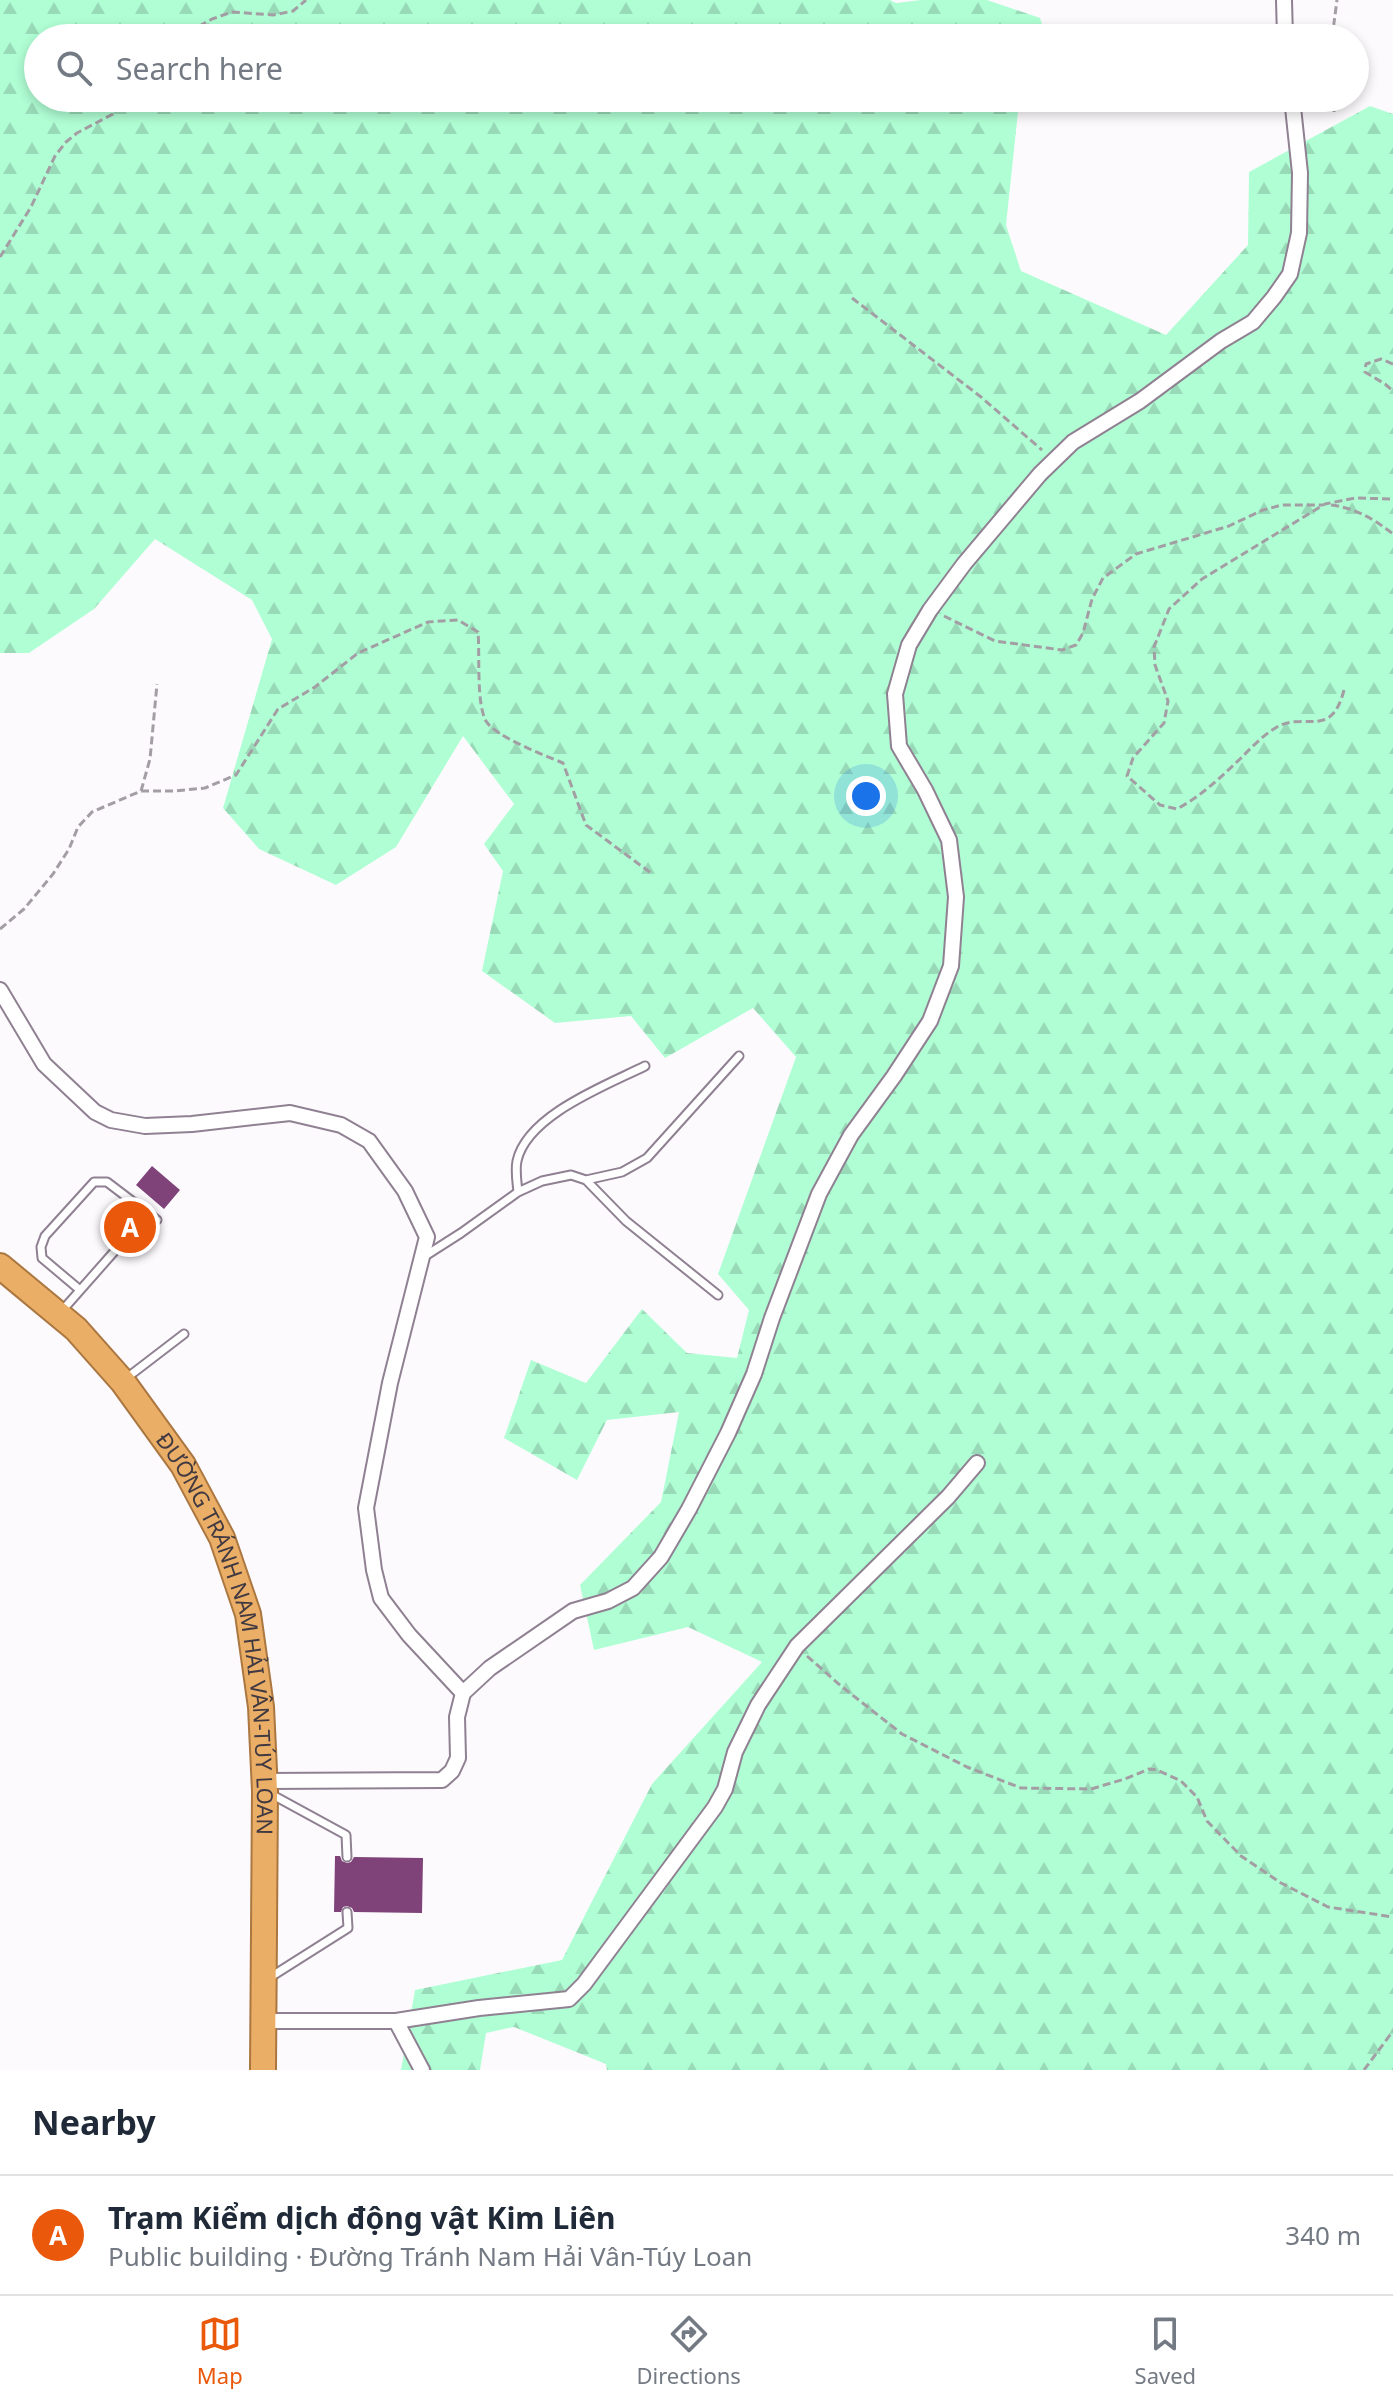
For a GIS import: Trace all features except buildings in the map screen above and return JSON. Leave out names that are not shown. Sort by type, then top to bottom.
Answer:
[{"type":"highway","name":"ĐƯỜNG TRÁNH NAM HẢI VÂN-TÚY LOAN","points":[[0,1266],[76,1329],[123,1382],[183,1465],[222,1538],[248,1614],[261,1707],[265,1786],[263,2070]]},
{"type":"street","points":[[1284,0],[1285,24]]},
{"type":"street","points":[[265,1786],[442,1780],[452,1771],[458,1758],[457,1717],[463,1693],[490,1668],[573,1611],[608,1601],[633,1588],[661,1557],[728,1433],[754,1374],[819,1194],[851,1135],[930,1021],[951,966],[956,897],[949,840],[899,746],[895,694],[909,645],[930,610],[983,541],[1054,460],[1073,442],[1140,401],[1221,341],[1253,322],[1290,274],[1299,233],[1300,173],[1293,112]]},
{"type":"street","points":[[0,990],[44,1064],[95,1112],[111,1120],[161,1126],[290,1113],[341,1125],[369,1141],[405,1191],[427,1237],[390,1383],[366,1508],[381,1598],[409,1635],[463,1693]]},
{"type":"street","points":[[263,2021],[396,2021],[479,2008],[569,1999],[584,1984],[715,1807],[725,1789],[735,1752],[758,1705],[797,1646],[948,1497],[977,1463]]},
{"type":"street","points":[[396,2021],[422,2070]]},
{"type":"lane","points":[[586,1180],[622,1172],[647,1158],[739,1056]]},
{"type":"lane","points":[[518,1192],[517,1161],[537,1128],[584,1096],[645,1066]]},
{"type":"lane","points":[[423,1257],[518,1192],[542,1181],[571,1175],[586,1180],[626,1221],[718,1295]]},
{"type":"lane","points":[[80,1290],[42,1258],[41,1247],[45,1236],[94,1182],[107,1182],[157,1220]]},
{"type":"lane","points":[[59,1314],[120,1245]]},
{"type":"lane","points":[[123,1382],[184,1334]]},
{"type":"lane","points":[[265,1786],[346,1835],[347,1857]]},
{"type":"lane","points":[[263,1981],[348,1928],[347,1912]]},
{"type":"path","points":[[203,24],[232,12],[273,15],[293,11],[306,0]]},
{"type":"path","points":[[1334,24],[1337,0]]},
{"type":"path","points":[[0,257],[31,207],[61,149],[77,133],[115,112]]},
{"type":"path","points":[[852,298],[981,397],[1054,460]]},
{"type":"path","points":[[1393,364],[1381,359],[1366,364],[1365,372],[1393,391]]},
{"type":"path","points":[[930,610],[995,641],[1062,650],[1076,645],[1083,633],[1092,599],[1103,578],[1136,554],[1229,526],[1282,505],[1325,504],[1355,498],[1393,499]]},
{"type":"path","points":[[1344,690],[1341,703],[1333,714],[1322,721],[1287,722],[1272,730],[1198,797],[1177,809],[1160,805],[1127,776],[1133,758],[1164,723],[1168,701],[1155,665],[1154,647],[1169,609],[1202,579],[1325,504],[1357,511],[1393,534]]},
{"type":"path","points":[[0,929],[24,909],[53,874],[78,827],[92,812],[141,791],[205,788],[236,775],[278,709],[315,687],[358,653],[428,622],[458,620],[478,632],[481,707],[486,723],[515,742],[563,763],[586,825],[651,873]]},
{"type":"path","points":[[141,791],[150,759],[157,684]]},
{"type":"path","points":[[797,1646],[902,1734],[955,1761],[1021,1788],[1091,1789],[1149,1769],[1157,1770],[1181,1781],[1197,1797],[1207,1821],[1241,1856],[1281,1883],[1328,1907],[1393,1917]]},
{"type":"path","points":[[1364,2070],[1393,2031]]},
{"type":"green space","points":[[0,0],[890,0],[896,3],[987,0],[1040,18],[1042,24],[24,24],[24,112],[1018,112],[1006,225],[1021,271],[1166,335],[1248,245],[1249,172],[1359,112],[1369,112],[1370,106],[1393,114],[1393,2070],[607,2070],[606,2064],[514,2027],[486,2033],[480,2070],[401,2070],[415,1990],[562,1960],[652,1784],[762,1662],[688,1627],[594,1650],[580,1585],[661,1502],[679,1412],[607,1420],[577,1480],[504,1438],[531,1360],[586,1383],[642,1309],[687,1353],[737,1358],[749,1310],[718,1274],[796,1057],[753,1008],[665,1058],[631,1016],[555,1023],[482,971],[503,871],[484,844],[514,804],[463,736],[396,847],[336,885],[259,849],[223,808],[272,639],[252,600],[155,539],[94,609],[29,653],[0,653]]},
{"type":"place","name":"Trạm Kiểm dịch động vật Kim Liên","points":[[130,1227]]}]
